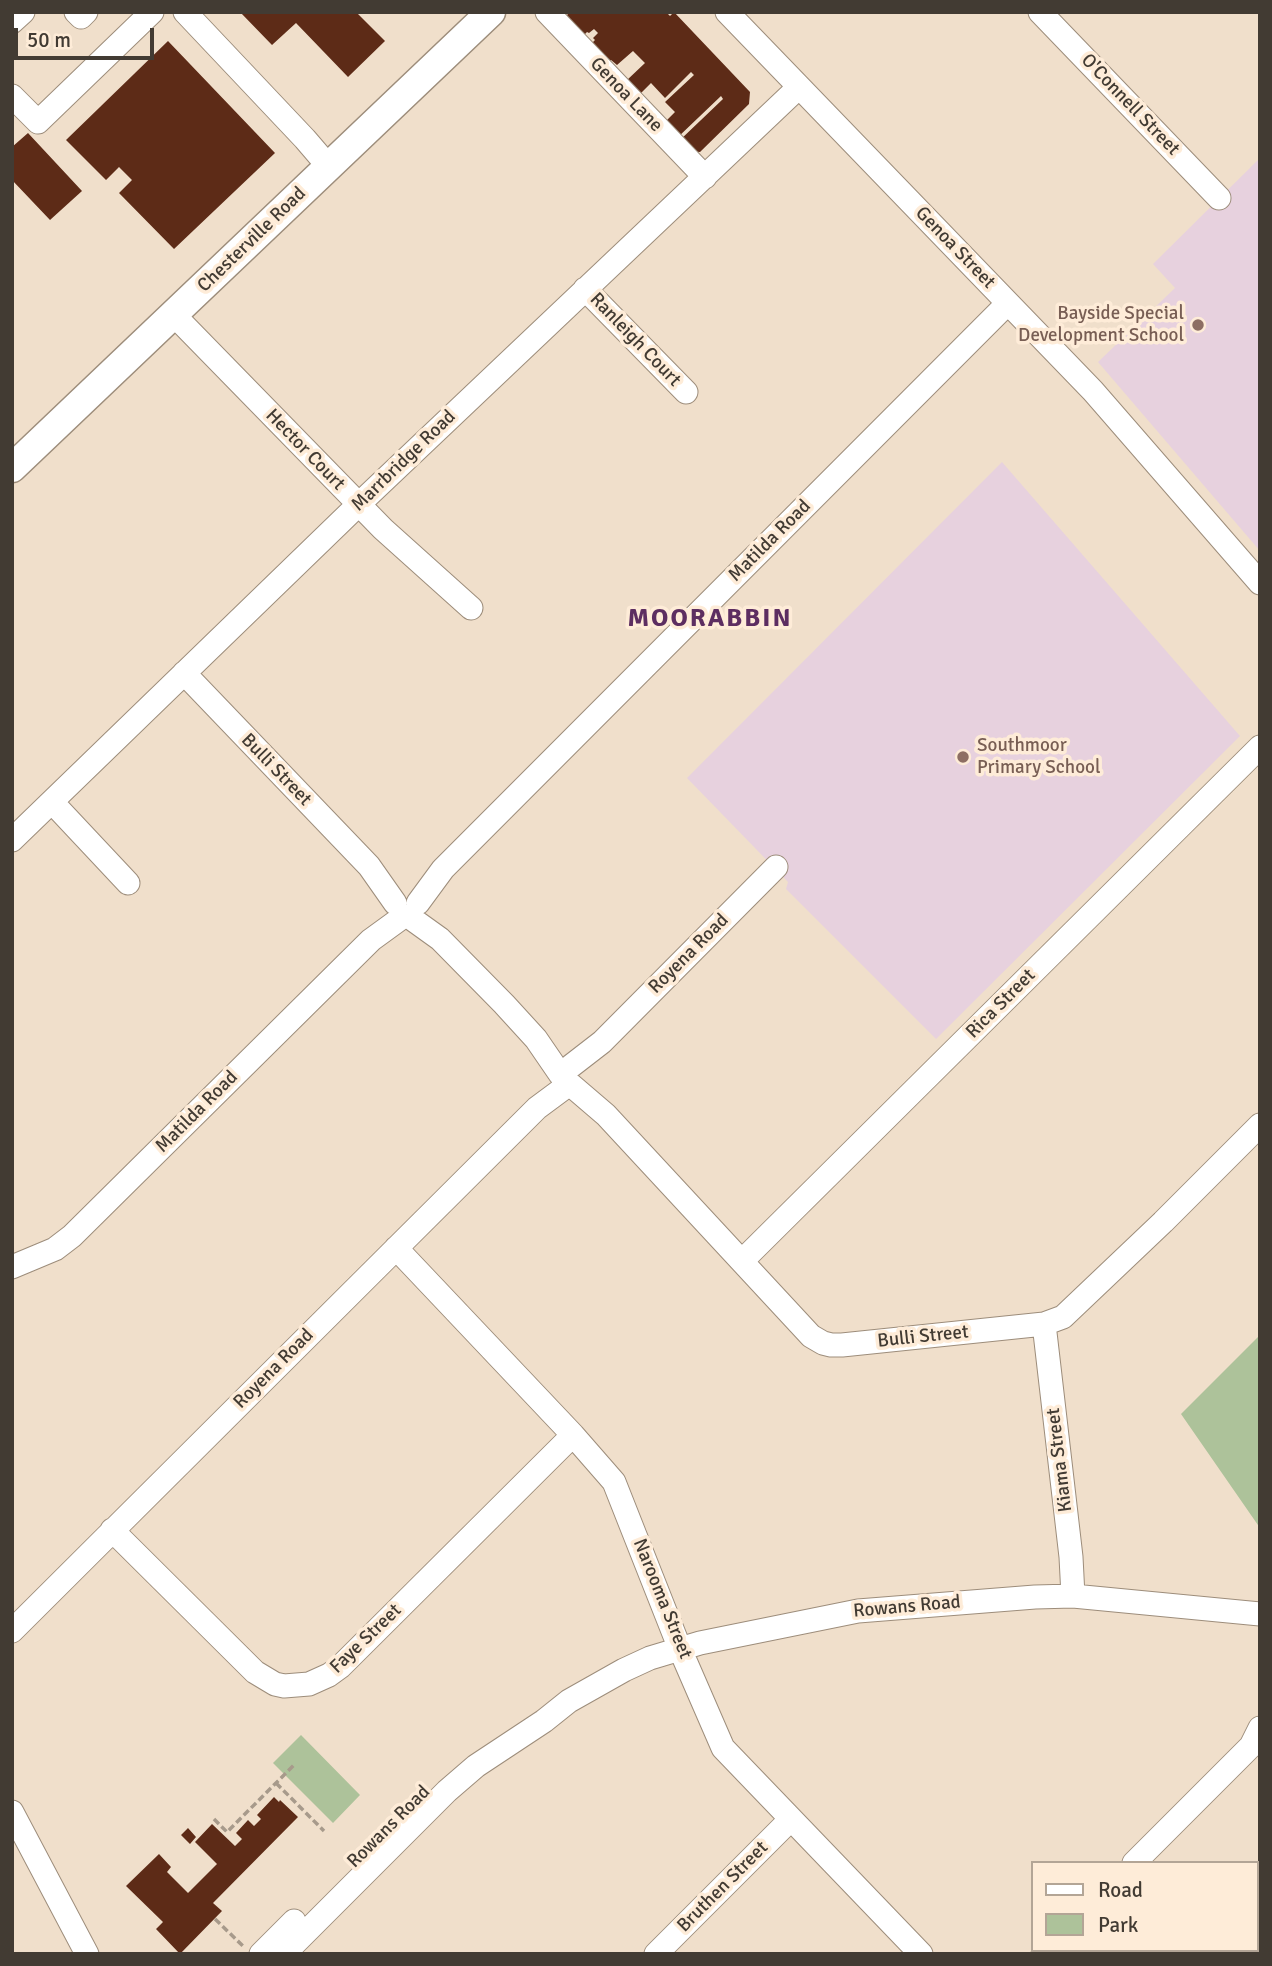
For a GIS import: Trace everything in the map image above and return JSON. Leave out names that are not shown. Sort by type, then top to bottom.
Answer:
[{"type":"main road","name":"Chesterville Road","points":[[12,468],[491,12]]},
{"type":"street","points":[[12,22],[23,12]]},
{"type":"street","points":[[76,12],[81,17],[86,12]]},
{"type":"street","points":[[12,96],[38,122],[152,12]]},
{"type":"street","points":[[185,12],[329,167]]},
{"type":"street","name":"Genoa Lane","points":[[547,12],[705,177]]},
{"type":"street","name":"Genoa Street","points":[[727,12],[1093,391],[1260,583]]},
{"type":"street","name":"O'Connell Street","points":[[1040,12],[1219,198]]},
{"type":"street","name":"Marrbridge Road","points":[[12,840],[358,505],[799,87]]},
{"type":"street","name":"Ranleigh Court","points":[[585,289],[686,392]]},
{"type":"street","name":"Matilda Road","points":[[12,1267],[55,1249],[72,1236],[1008,303]]},
{"type":"street","name":"Hector Court","points":[[174,315],[358,505],[471,608]]},
{"type":"street","name":"Bulli Street","points":[[184,673],[536,1039],[811,1336],[823,1343],[842,1345],[1044,1324],[1063,1317],[1260,1125]]},
{"type":"street","name":"Rica Street","points":[[741,1261],[1260,747]]},
{"type":"street","points":[[52,802],[128,883]]},
{"type":"street","name":"Royena Road","points":[[12,1630],[776,867]]},
{"type":"street","name":"Narooma Street","points":[[396,1248],[614,1482],[723,1748],[921,1954]]},
{"type":"street","name":"Kiama Street","points":[[1044,1324],[1071,1557],[1073,1597]]},
{"type":"street","name":"Faye Street","points":[[113,1530],[254,1672],[284,1686],[309,1684],[330,1675],[340,1667],[573,1435]]},
{"type":"street","name":"Rowans Road","points":[[261,1954],[316,1910],[463,1776],[492,1754],[544,1721],[569,1701],[637,1664],[680,1648],[858,1611],[1035,1597],[1073,1597],[1260,1614]]},
{"type":"street","points":[[1137,1861],[1257,1743]]},
{"type":"street","points":[[12,1812],[88,1954]]},
{"type":"street","name":"Bruthen Street","points":[[656,1954],[790,1819]]},
{"type":"street","name":"Rowans Road","points":[[284,1954],[316,1910]]},
{"type":"path","points":[[214,1819],[227,1832],[295,1765]]},
{"type":"path","points":[[276,1783],[324,1831]]},
{"type":"path","points":[[238,1822],[242,1826]]},
{"type":"path","points":[[215,1919],[250,1954]]},
{"type":"shaded area","name":"Bayside Special Development School","points":[[1260,158],[1260,551],[1098,362],[1175,288],[1153,264]]},
{"type":"shaded area","name":"Southmoor Primary School","points":[[1002,462],[1240,736],[936,1039],[786,889],[788,882],[687,778]]},
{"type":"green space","points":[[1260,1335],[1260,1528],[1181,1414]]},
{"type":"green space","points":[[301,1735],[360,1795],[333,1823],[273,1763]]},
{"type":"building","points":[[240,12],[356,12],[385,41],[348,77],[296,23],[272,45]]},
{"type":"building","points":[[566,12],[666,12],[670,16],[674,12],[750,92],[749,104],[700,152],[688,151],[679,141],[723,99],[721,96],[676,139],[666,121],[675,112],[665,102],[694,75],[691,72],[665,98],[651,83],[639,95],[626,81],[645,63],[633,51],[617,65],[609,61],[592,43],[598,33],[594,29],[584,35],[566,16]]},
{"type":"building","points":[[168,41],[275,153],[174,249],[119,193],[132,180],[119,167],[106,180],[66,140]]},
{"type":"building","points":[[28,133],[82,191],[50,220],[12,180],[12,147]]},
{"type":"building","points":[[274,1797],[298,1817],[213,1903],[222,1911],[180,1954],[156,1929],[163,1922],[126,1886],[159,1854],[171,1867],[167,1872],[188,1893],[217,1864],[195,1842],[212,1824],[235,1846],[242,1839],[236,1833],[248,1820],[254,1826],[261,1819],[257,1815]]},
{"type":"building","points":[[188,1828],[196,1837],[190,1844],[181,1835]]},
{"type":"place","name":"Bayside Special Development School","points":[[1198,325]]},
{"type":"place","name":"Southmoor Primary School","points":[[963,757]]},
{"type":"district","name":"MOORABBIN","points":[[710,619]]}]
